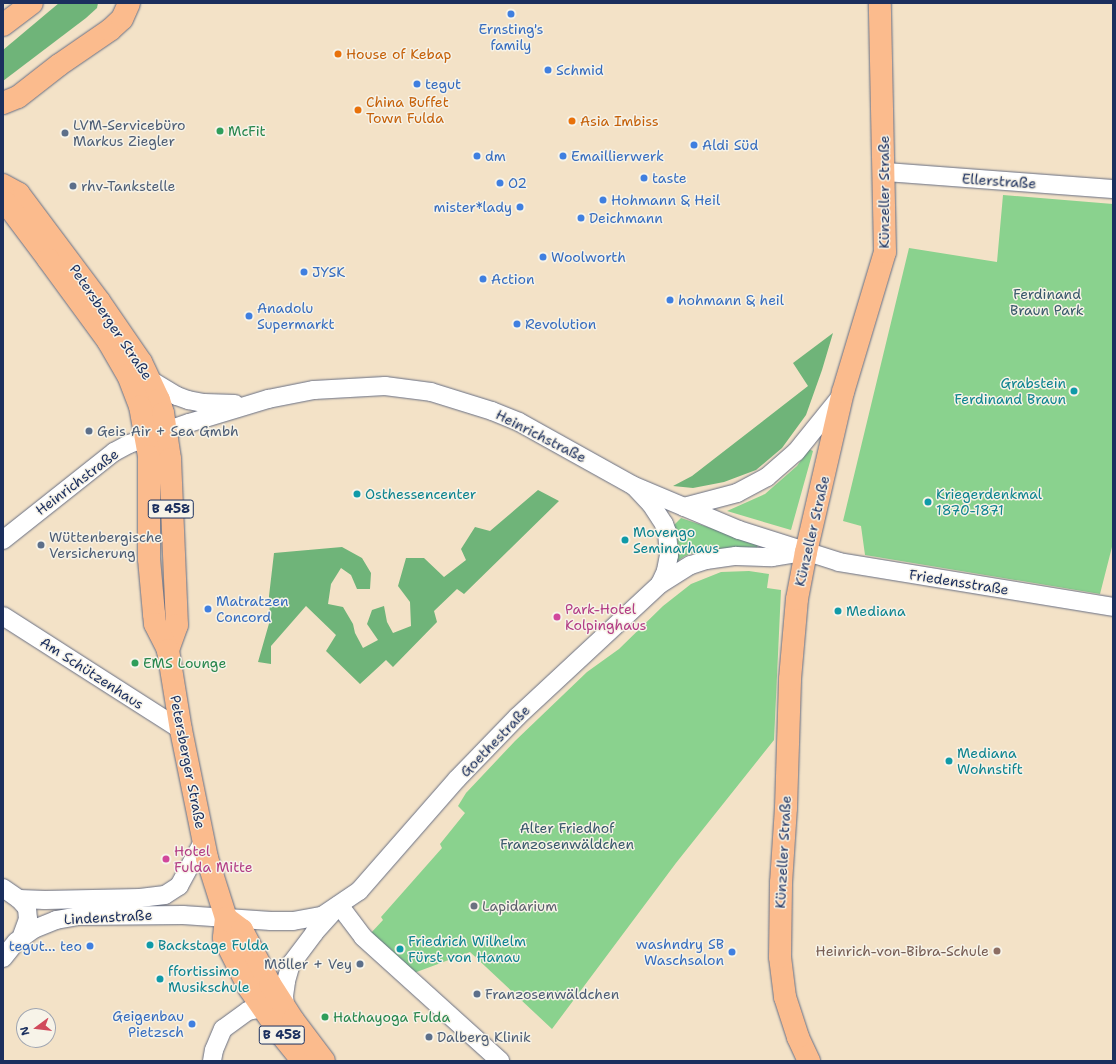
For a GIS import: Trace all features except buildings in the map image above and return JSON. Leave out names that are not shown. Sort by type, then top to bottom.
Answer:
[{"type":"main road","points":[[3,26],[32,3]]},
{"type":"main road","points":[[3,120],[10,100],[119,23],[130,3]]},
{"type":"main road","name":"Künzeller Straße","points":[[809,1061],[798,1037],[786,997],[780,950],[781,883],[786,808],[790,679],[797,600],[806,552],[844,392],[885,252],[885,172],[880,3]]},
{"type":"main road","name":"Petersberger Straße","points":[[157,434],[164,414],[152,381],[134,350],[62,249],[19,194],[4,197],[119,358],[140,406],[170,459],[177,625],[168,650],[181,730],[212,878],[226,918]]},
{"type":"main road","name":"B 458","points":[[226,918],[242,930],[270,984],[305,1038],[324,1061]]},
{"type":"main road","name":"B 458","points":[[226,918],[224,938],[249,988],[262,1008],[303,1061]]},
{"type":"street","name":"Ellerstraße","points":[[885,172],[1113,189]]},
{"type":"street","name":"Heinrichstraße","points":[[152,381],[177,396],[188,400],[204,403],[248,404]]},
{"type":"street","name":"Heinrichstraße","points":[[3,540],[114,452],[157,434],[248,404],[289,394],[342,387],[385,386],[431,392],[492,411],[519,422],[632,485],[658,494],[684,507],[739,530],[806,552]]},
{"type":"street","points":[[684,507],[737,493],[767,477],[796,452],[844,392]]},
{"type":"street","name":"Goethestraße","points":[[632,485],[651,504],[664,524],[667,532],[668,555],[666,571],[660,584]]},
{"type":"street","name":"Goethestraße","points":[[226,918],[293,921],[322,916],[359,891],[457,779],[517,717],[660,584],[692,565],[706,560],[736,556],[772,557],[806,552]]},
{"type":"street","name":"Friedensstraße","points":[[806,552],[840,562],[1113,607]]},
{"type":"street","name":"Am Schützenhaus","points":[[3,616],[181,730]]},
{"type":"street","name":"Lindenstraße","points":[[19,899],[45,900],[140,898],[165,894],[180,886],[204,840]]},
{"type":"street","points":[[3,888],[24,903],[28,913],[28,919],[21,938]]},
{"type":"street","points":[[339,905],[363,937],[500,1061]]},
{"type":"street","name":"Goethestraße","points":[[285,1007],[284,996],[286,981],[291,964],[314,933],[339,905]]},
{"type":"street","name":"Lindenstraße","points":[[3,958],[21,938],[45,924],[79,916],[183,915],[226,918]]},
{"type":"street","points":[[212,1061],[214,1050],[223,1029],[248,1011],[262,1008]]},
{"type":"green space","points":[[59,3],[98,3],[97,8],[86,18],[3,81],[3,50]]},
{"type":"green space","name":"Ferdinand Braun Park","points":[[1003,195],[1113,204],[1113,543],[1100,594],[865,555],[861,526],[843,521],[909,248],[997,262]]},
{"type":"green space","points":[[833,333],[806,415],[782,448],[756,470],[724,482],[693,488],[673,486],[692,476],[808,386],[793,363]]},
{"type":"green space","points":[[809,449],[813,451],[791,530],[727,511],[765,494],[797,466]]},
{"type":"green space","points":[[538,490],[559,501],[464,594],[457,589],[434,611],[437,622],[393,667],[386,660],[360,684],[326,651],[336,635],[306,606],[271,646],[271,664],[258,662],[270,620],[269,596],[274,553],[342,547],[362,558],[371,573],[370,589],[357,589],[351,575],[341,568],[331,584],[328,604],[343,607],[353,624],[355,633],[363,648],[378,640],[367,624],[372,610],[384,606],[387,622],[393,633],[411,626],[410,602],[398,586],[406,558],[424,558],[444,577],[466,560],[461,549],[475,527],[490,531]]},
{"type":"green space","points":[[681,518],[758,544],[757,548],[701,550],[685,556],[676,562],[678,544],[674,525]]},
{"type":"green space","name":"Alter Friedhof Franzosenwäldchen","points":[[749,571],[769,574],[767,588],[781,590],[774,740],[676,863],[552,1029],[470,952],[414,973],[370,934],[383,920],[381,917],[442,848],[440,844],[465,813],[458,806],[466,793],[515,741],[587,672],[619,649],[663,606],[691,584],[721,572]]},
{"type":"place","name":"Ernsting's family","points":[[511,14]]},
{"type":"place","name":"House of Kebap","points":[[338,54]]},
{"type":"place","name":"Schmid","points":[[548,70]]},
{"type":"place","name":"tegut","points":[[417,84]]},
{"type":"place","name":"China Buffet Town Fulda","points":[[358,110]]},
{"type":"place","name":"Asia Imbiss","points":[[572,121]]},
{"type":"place","name":"McFit","points":[[220,131]]},
{"type":"place","name":"LVM-Servicebüro Markus Ziegler","points":[[65,133]]},
{"type":"place","name":"Aldi Süd","points":[[694,145]]},
{"type":"place","name":"dm","points":[[477,156]]},
{"type":"place","name":"Emaillierwerk","points":[[563,156]]},
{"type":"place","name":"taste","points":[[644,178]]},
{"type":"place","name":"O2","points":[[500,183]]},
{"type":"place","name":"rhv-Tankstelle","points":[[73,186]]},
{"type":"place","name":"Hohmann & Heil","points":[[603,200]]},
{"type":"place","name":"mister*lady","points":[[520,207]]},
{"type":"place","name":"Deichmann","points":[[581,218]]},
{"type":"place","name":"Woolworth","points":[[543,257]]},
{"type":"place","name":"JYSK","points":[[304,272]]},
{"type":"place","name":"Action","points":[[483,279]]},
{"type":"place","name":"hohmann & heil","points":[[670,300]]},
{"type":"place","name":"Anadolu Supermarkt","points":[[249,316]]},
{"type":"place","name":"Revolution","points":[[517,324]]},
{"type":"place","name":"Grabstein Ferdinand Braun","points":[[1074,391]]},
{"type":"place","name":"Geis Air + Sea Gmbh","points":[[89,431]]},
{"type":"place","name":"Osthessencenter","points":[[357,494]]},
{"type":"place","name":"Kriegerdenkmal 1870-1871","points":[[928,502]]},
{"type":"place","name":"Movengo Seminarhaus","points":[[625,540]]},
{"type":"place","name":"Wüttenbergische Versicherung","points":[[41,545]]},
{"type":"place","name":"Matratzen Concord","points":[[208,609]]},
{"type":"place","name":"Mediana","points":[[838,611]]},
{"type":"place","name":"Park-Hotel Kolpinghaus","points":[[557,617]]},
{"type":"place","name":"EMS Lounge","points":[[135,663]]},
{"type":"place","name":"Mediana Wohnstift","points":[[949,761]]},
{"type":"place","name":"Hotel Fulda Mitte","points":[[166,859]]},
{"type":"place","name":"Lapidarium","points":[[474,906]]},
{"type":"place","name":"Backstage Fulda","points":[[150,945]]},
{"type":"place","name":"tegut… teo","points":[[90,946]]},
{"type":"place","name":"Friedrich Wilhelm Fürst von Hanau","points":[[400,949]]},
{"type":"place","name":"Heinrich-von-Bibra-Schule","points":[[997,951]]},
{"type":"place","name":"washndry SB Waschsalon","points":[[732,952]]},
{"type":"place","name":"Möller + Vey","points":[[360,964]]},
{"type":"place","name":"ffortissimo Musikschule","points":[[160,979]]},
{"type":"place","name":"Franzosenwäldchen","points":[[477,994]]},
{"type":"place","name":"Hathayoga Fulda","points":[[325,1017]]},
{"type":"place","name":"Geigenbau Pietzsch","points":[[192,1024]]},
{"type":"place","name":"Dalberg Klinik","points":[[429,1037]]}]
